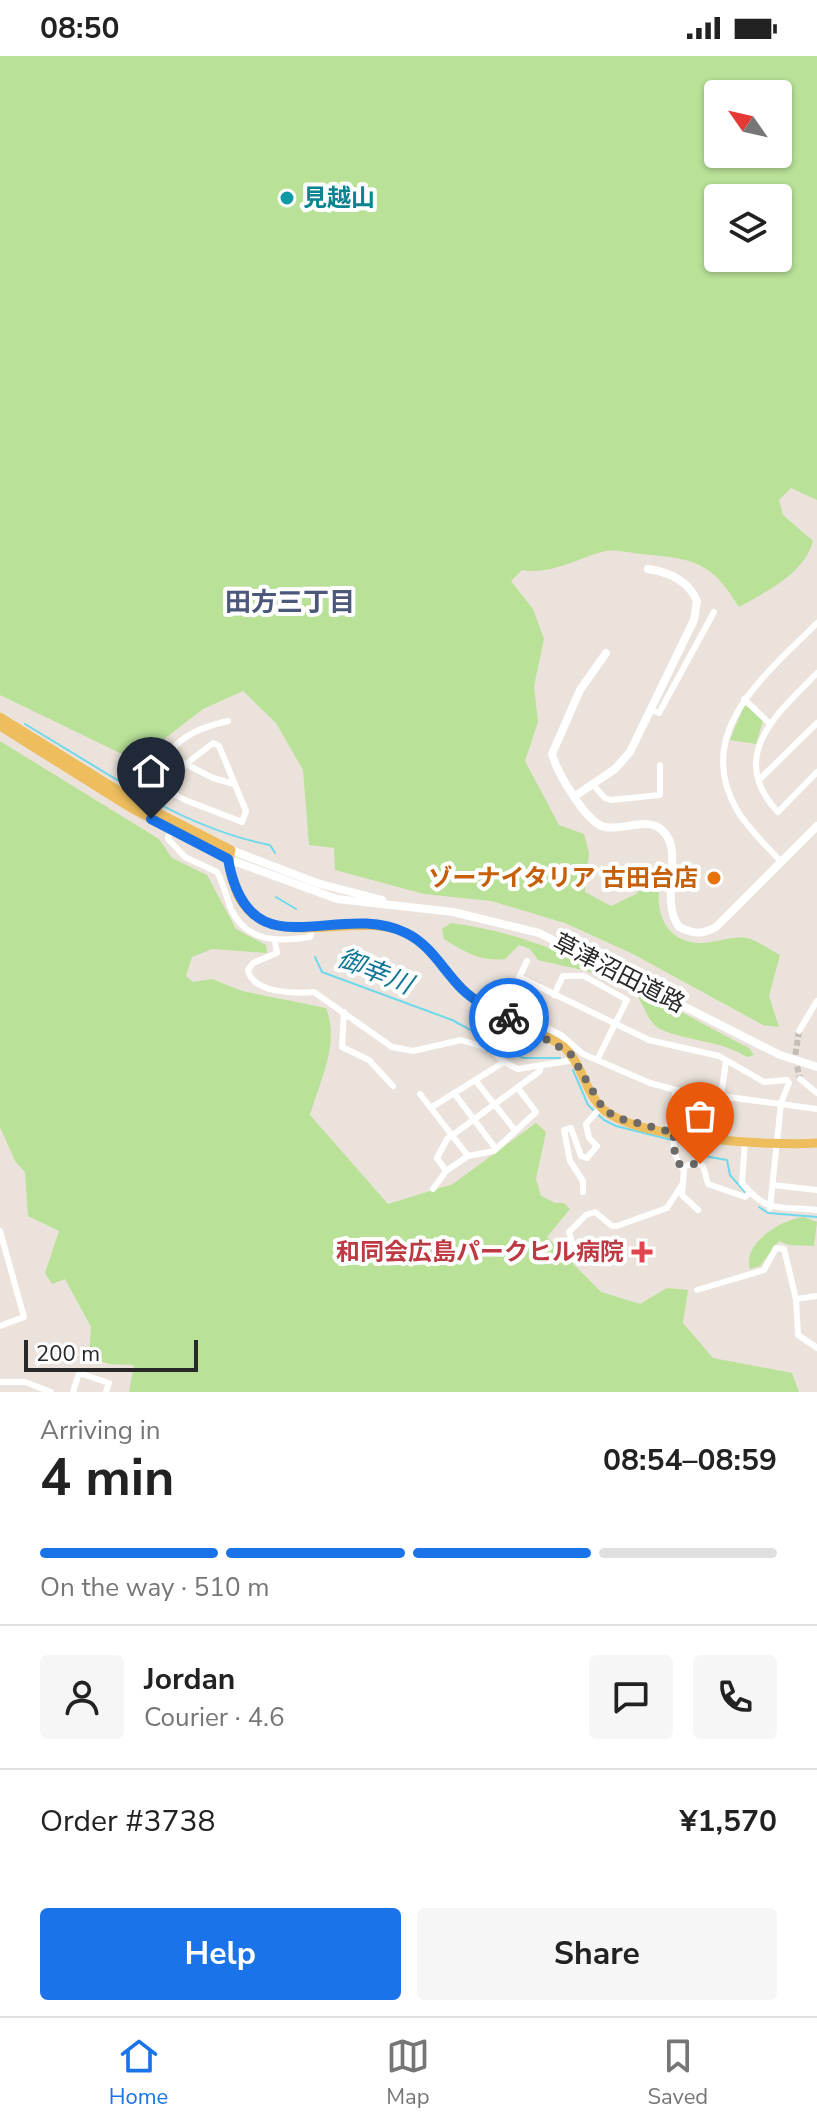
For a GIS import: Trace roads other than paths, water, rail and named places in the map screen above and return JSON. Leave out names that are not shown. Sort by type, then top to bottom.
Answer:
[{"type":"main road","points":[[0,721],[170,830],[230,854]]},
{"type":"main road","points":[[133,804],[230,854]]},
{"type":"main road","points":[[230,854],[235,890],[257,917],[275,926],[313,928],[374,924],[405,933],[428,949],[474,999],[561,1045],[575,1059],[601,1107],[618,1118],[671,1132],[776,1145],[817,1143]]},
{"type":"street","points":[[575,796],[630,752],[697,609],[694,594],[673,574],[648,569]]},
{"type":"street","points":[[652,710],[659,713],[714,612]]},
{"type":"street","points":[[781,862],[743,819],[727,787],[725,745],[734,715],[744,699],[817,625]]},
{"type":"street","points":[[606,653],[580,690],[554,745],[555,764],[598,825],[612,828],[651,824],[666,833],[671,847],[672,918],[679,927],[691,933],[705,933],[716,927],[817,826]]},
{"type":"street","points":[[817,673],[768,722],[759,747],[761,778],[770,803],[778,812],[817,772]]},
{"type":"street","points":[[744,699],[768,722]]},
{"type":"street","points":[[228,721],[205,726],[173,746],[168,755],[213,778],[234,784]]},
{"type":"street","points":[[761,778],[817,723]]},
{"type":"street","points":[[133,804],[149,780],[185,800],[242,822],[246,811],[219,746],[213,743],[186,764]]},
{"type":"street","points":[[592,784],[611,800],[660,795],[660,765]]},
{"type":"street","points":[[170,830],[168,839],[178,852],[217,872],[240,922],[252,932],[275,942],[310,937],[313,928]]},
{"type":"street","name":"草津沼田道路","points":[[230,854],[337,899],[485,917],[539,933],[780,1055],[817,1067]]},
{"type":"street","points":[[275,942],[277,953],[253,963],[248,970],[253,982],[301,993],[314,992],[392,1047],[413,1051],[461,1040],[490,1049],[504,1062],[518,1069],[575,1059]]},
{"type":"street","points":[[527,961],[504,1008],[561,1035],[624,1074],[676,1090],[817,1109]]},
{"type":"street","points":[[554,995],[563,976],[584,976],[627,1000],[597,1060]]},
{"type":"street","points":[[519,977],[614,1025],[681,1050],[719,1056],[764,1082],[787,1080],[789,1083],[781,1103],[770,1208]]},
{"type":"street","points":[[799,1031],[817,1001]]},
{"type":"street","points":[[344,1012],[342,1047],[369,1060],[393,1086]]},
{"type":"street","points":[[489,1036],[498,1020]]},
{"type":"street","points":[[721,1096],[726,1061]]},
{"type":"street","points":[[432,1107],[504,1062]]},
{"type":"street","points":[[446,1171],[437,1158],[452,1135],[540,1071],[541,1065]]},
{"type":"street","points":[[800,1079],[817,1093]]},
{"type":"street","points":[[475,1080],[514,1129]]},
{"type":"street","points":[[433,1189],[446,1171],[468,1156],[496,1149],[514,1129],[536,1112],[518,1088]]},
{"type":"street","points":[[676,1090],[672,1143],[677,1161],[683,1167],[682,1195],[698,1210]]},
{"type":"street","points":[[454,1093],[496,1149]]},
{"type":"street","points":[[420,1094],[468,1156]]},
{"type":"street","points":[[583,1192],[583,1181],[570,1161],[564,1130],[571,1128],[581,1156],[587,1158],[597,1146],[589,1138],[586,1124],[601,1107]]},
{"type":"street","points":[[745,1141],[742,1183],[750,1193],[770,1208],[817,1210]]},
{"type":"street","points":[[683,1167],[700,1164],[708,1184],[745,1197],[750,1193]]},
{"type":"street","points":[[572,1242],[569,1232],[591,1212],[598,1213],[612,1226],[621,1225],[667,1208],[683,1183]]},
{"type":"street","points":[[773,1185],[817,1190]]},
{"type":"street","points":[[0,1231],[2,1248],[24,1317],[0,1326]]},
{"type":"street","points":[[697,1290],[764,1270],[776,1248],[784,1249],[796,1299],[798,1335],[817,1348]]},
{"type":"street","points":[[796,1299],[817,1296]]},
{"type":"street","points":[[73,1392],[79,1373],[109,1383],[106,1392]]},
{"type":"street","points":[[0,1382],[25,1382],[51,1392]]},
{"type":"waterway","name":"御幸川","points":[[25,724],[137,792]]},
{"type":"waterway","name":"御幸川","points":[[143,795],[204,825],[270,845],[275,853]]},
{"type":"waterway","name":"御幸川","points":[[276,897],[296,909]]},
{"type":"waterway","name":"御幸川","points":[[315,957],[322,972],[452,1020],[523,1058],[560,1058]]},
{"type":"waterway","name":"御幸川","points":[[573,1070],[588,1105],[604,1120],[616,1126],[680,1142],[698,1155],[727,1160],[730,1175],[745,1192]]},
{"type":"waterway","name":"御幸川","points":[[759,1207],[768,1213],[817,1217]]},
{"type":"tunnel","points":[[799,1031],[795,1057],[800,1079]]},
{"type":"place","name":"見越山","points":[[287,198]]},
{"type":"place","name":"ゾーナイタリア 古田台店","points":[[714,878]]},
{"type":"place","name":"和同会広島パークヒル病院","points":[[642,1252]]},
{"type":"district","name":"田方三丁目","points":[[290,602]]}]
